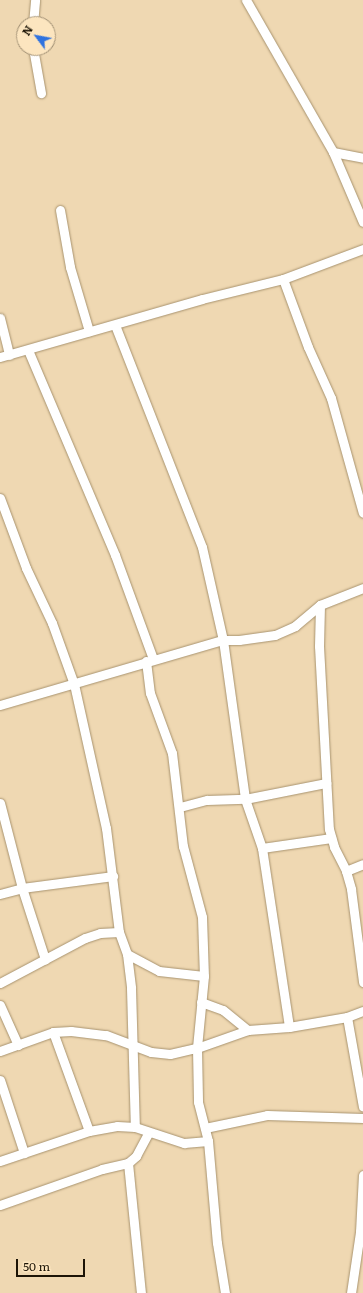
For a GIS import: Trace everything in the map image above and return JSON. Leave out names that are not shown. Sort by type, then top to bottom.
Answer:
[{"type":"street","points":[[34,16],[35,0]]},
{"type":"street","points":[[246,0],[333,152],[363,222]]},
{"type":"street","points":[[34,56],[41,94]]},
{"type":"street","points":[[333,152],[363,158]]},
{"type":"street","points":[[60,210],[70,267],[89,331]]},
{"type":"street","points":[[0,318],[4,356],[202,299],[284,278],[363,248]]},
{"type":"street","points":[[284,278],[308,347],[331,398],[363,513]]},
{"type":"street","points":[[115,325],[202,547],[223,640],[245,799],[262,848],[289,1027]]},
{"type":"street","points":[[28,350],[115,555],[150,660],[150,694],[172,753],[180,807],[185,858],[202,917],[204,976],[196,1048],[198,1102],[208,1141],[217,1243],[225,1293]]},
{"type":"street","points":[[0,498],[26,568],[52,623],[74,684],[113,876],[119,932],[127,954],[134,1046],[135,1128]]},
{"type":"street","points":[[0,705],[150,660],[223,640],[239,640],[275,635],[295,626],[320,605],[363,588]]},
{"type":"street","points":[[320,605],[319,646],[326,783],[331,838],[346,871],[359,918],[363,982]]},
{"type":"street","points":[[180,807],[207,800],[245,799],[326,783]]},
{"type":"street","points":[[0,803],[22,888],[45,959]]},
{"type":"street","points":[[262,848],[331,838]]},
{"type":"street","points":[[346,871],[363,864]]},
{"type":"street","points":[[0,894],[22,888],[113,876]]},
{"type":"street","points":[[0,983],[84,938],[100,933],[119,932]]},
{"type":"street","points":[[127,954],[159,971],[204,976]]},
{"type":"street","points":[[201,1002],[223,1010],[248,1030]]},
{"type":"street","points":[[0,1005],[18,1045]]},
{"type":"street","points":[[0,1051],[53,1032],[88,1031],[160,1054],[196,1048],[248,1030],[289,1027],[346,1017],[363,1011]]},
{"type":"street","points":[[346,1017],[363,1107]]},
{"type":"street","points":[[53,1032],[89,1131]]},
{"type":"street","points":[[0,1080],[24,1153]]},
{"type":"street","points":[[205,1128],[268,1115],[363,1118]]},
{"type":"street","points":[[0,1161],[89,1131],[117,1126],[135,1128],[184,1143],[208,1141]]},
{"type":"street","points":[[0,1205],[102,1169],[128,1163],[136,1156],[148,1133]]},
{"type":"street","points":[[128,1163],[141,1293]]},
{"type":"street","points":[[351,1293],[360,1232],[363,1175]]}]
